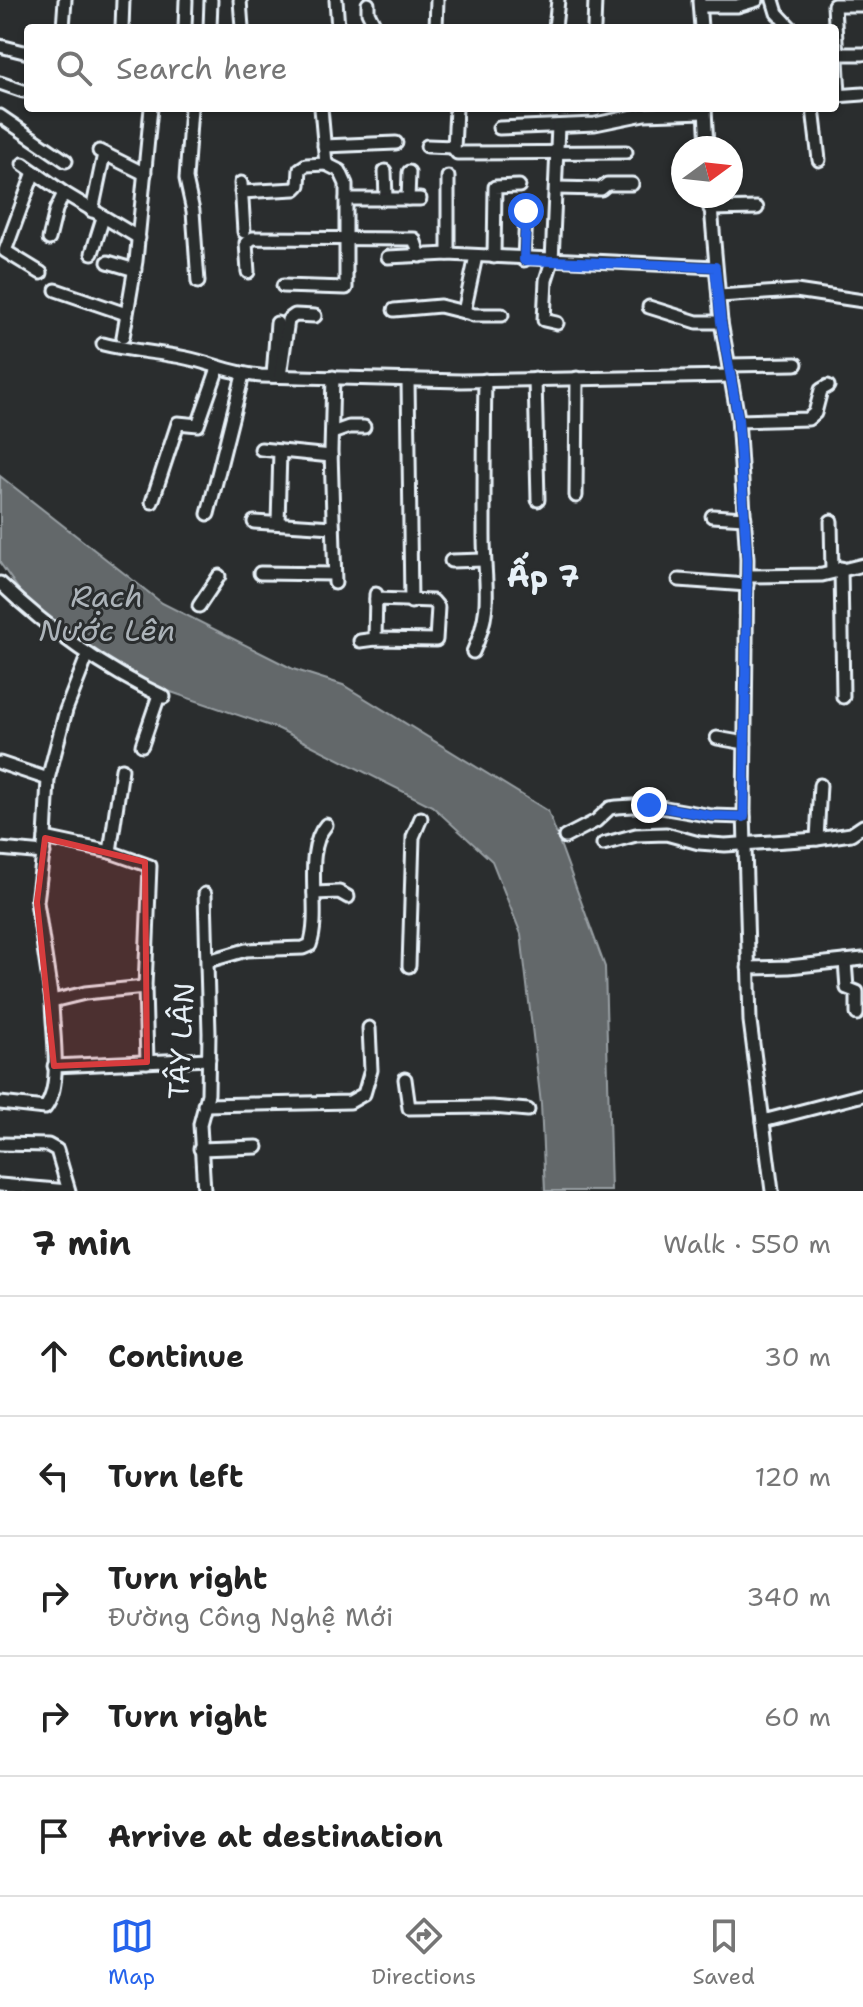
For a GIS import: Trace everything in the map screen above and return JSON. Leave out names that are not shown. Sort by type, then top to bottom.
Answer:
[{"type":"street","points":[[63,24],[65,0]]},
{"type":"street","points":[[122,24],[123,0]]},
{"type":"street","points":[[185,24],[186,0]]},
{"type":"street","points":[[210,24],[211,0]]},
{"type":"street","points":[[240,0],[242,24]]},
{"type":"street","points":[[336,0],[338,24]]},
{"type":"street","points":[[436,24],[437,0]]},
{"type":"street","points":[[555,24],[558,0]]},
{"type":"street","points":[[594,24],[595,0]]},
{"type":"street","points":[[701,24],[700,3],[737,6],[757,0]]},
{"type":"street","points":[[773,0],[777,13],[787,24]]},
{"type":"street","points":[[368,4],[374,24]]},
{"type":"street","points":[[835,24],[834,5],[863,5]]},
{"type":"street","points":[[0,46],[24,52]]},
{"type":"street","points":[[839,54],[863,54]]},
{"type":"street","points":[[0,83],[23,91]]},
{"type":"street","points":[[839,96],[863,94]]},
{"type":"street","points":[[123,337],[139,238],[151,112]]},
{"type":"street","points":[[191,112],[186,179],[193,211],[198,282]]},
{"type":"street","points":[[321,112],[326,164]]},
{"type":"street","points":[[456,112],[454,147],[457,153],[626,152]]},
{"type":"street","points":[[499,128],[595,124],[644,114],[674,112]]},
{"type":"street","points":[[705,112],[706,136]]},
{"type":"street","points":[[813,112],[819,160]]},
{"type":"street","points":[[0,116],[66,161]]},
{"type":"street","points":[[557,323],[544,320],[546,280],[552,261],[558,126]]},
{"type":"street","points":[[324,146],[396,143]]},
{"type":"street","points":[[427,146],[454,147]]},
{"type":"street","points":[[92,253],[98,214],[101,152],[145,174]]},
{"type":"street","points":[[23,164],[139,238]]},
{"type":"street","points":[[244,232],[241,187],[295,189],[299,185],[300,169],[306,165],[326,164],[340,171],[346,184],[346,288],[283,286]]},
{"type":"street","points":[[385,171],[386,198]]},
{"type":"street","points":[[34,172],[5,251],[41,273]]},
{"type":"street","points":[[346,199],[414,199],[409,172]]},
{"type":"street","points":[[448,177],[448,254]]},
{"type":"street","points":[[556,188],[601,189],[607,184],[632,184]]},
{"type":"street","points":[[494,257],[495,187],[519,186]]},
{"type":"street","points":[[49,239],[64,193]]},
{"type":"street","points":[[743,206],[757,208]]},
{"type":"street","points":[[710,208],[721,322],[739,421],[747,581],[744,817],[750,1021],[772,1191]]},
{"type":"street","points":[[524,260],[526,211]]},
{"type":"street","points":[[248,272],[246,243],[253,238],[414,239],[420,256]]},
{"type":"street","points":[[388,257],[448,254],[715,267]]},
{"type":"street","points":[[464,312],[476,256]]},
{"type":"street","points":[[108,262],[135,270]]},
{"type":"street","points":[[56,290],[126,314]]},
{"type":"street","points":[[719,296],[796,291],[863,301]]},
{"type":"street","points":[[394,310],[440,306],[474,315],[502,315]]},
{"type":"street","points":[[649,307],[697,322],[721,322]]},
{"type":"street","points":[[276,376],[288,320],[295,315],[315,316]]},
{"type":"street","points":[[276,376],[277,323]]},
{"type":"street","points":[[103,344],[185,358],[243,375],[408,380],[577,378],[796,364]]},
{"type":"street","points":[[152,502],[178,423],[198,425],[218,368]]},
{"type":"street","points":[[208,514],[243,375]]},
{"type":"street","points":[[260,573],[334,579],[333,377]]},
{"type":"street","points":[[576,496],[577,378]]},
{"type":"street","points":[[535,379],[538,500]]},
{"type":"street","points":[[408,380],[411,602]]},
{"type":"street","points":[[473,652],[484,628],[488,598],[484,560],[485,380]]},
{"type":"street","points":[[739,421],[808,419],[815,413],[821,390],[828,386]]},
{"type":"street","points":[[332,433],[349,427],[364,427]]},
{"type":"street","points":[[261,449],[331,456]]},
{"type":"street","points":[[278,523],[280,451]]},
{"type":"street","points":[[712,516],[745,518]]},
{"type":"street","points":[[831,521],[843,697]]},
{"type":"street","points":[[254,522],[333,527]]},
{"type":"street","points":[[451,561],[484,560]]},
{"type":"street","points":[[679,580],[747,581],[863,565]]},
{"type":"street","points":[[199,606],[219,576]]},
{"type":"street","points":[[0,583],[88,654],[135,684],[162,696],[142,745]]},
{"type":"street","points":[[360,641],[436,640],[438,607],[433,601],[411,602],[376,596],[375,639]]},
{"type":"street","points":[[0,1103],[45,1108],[50,1102],[53,1087],[52,1001],[37,902],[44,853],[48,779],[66,710],[88,654]]},
{"type":"street","points":[[717,738],[745,743]]},
{"type":"street","points":[[0,763],[48,779]]},
{"type":"street","points":[[110,852],[122,769]]},
{"type":"street","points":[[817,839],[820,785]]},
{"type":"street","points":[[565,837],[596,821],[610,808],[617,807],[649,805],[712,816],[744,817]]},
{"type":"street","points":[[409,966],[413,837],[421,818]]},
{"type":"street","points":[[208,961],[246,950],[303,948],[310,945],[320,832],[326,825]]},
{"type":"street","points":[[603,844],[636,835],[666,834],[699,843],[817,839],[851,834],[863,826]]},
{"type":"street","points":[[45,838],[110,852],[150,866],[145,987],[147,1062]]},
{"type":"street","points":[[0,849],[44,853]]},
{"type":"street","points":[[314,893],[339,892],[348,897]]},
{"type":"street","name":"TÂY LÂN","points":[[204,1191],[200,1124],[208,1094],[209,1059],[205,894]]},
{"type":"street","points":[[748,968],[863,959]]},
{"type":"street","points":[[845,961],[847,988],[857,992],[857,1014]]},
{"type":"street","points":[[52,1001],[85,993],[145,987]]},
{"type":"street","points":[[204,1105],[329,1105],[350,1102],[364,1094],[371,1070],[369,1028]]},
{"type":"street","points":[[54,1066],[209,1059]]},
{"type":"street","points":[[405,1079],[409,1108],[528,1110]]},
{"type":"street","points":[[763,1121],[863,1095]]},
{"type":"street","points":[[0,1144],[48,1145],[57,1150],[68,1191],[0,1185]]},
{"type":"street","points":[[200,1149],[257,1147]]},
{"type":"highlighted area","points":[[45,838],[145,862],[147,1062],[54,1066],[37,902]]},
{"type":"water","name":"Rạch Nước Lên","points":[[0,476],[162,603],[293,669],[343,685],[548,811],[605,967],[611,1191],[545,1191],[541,1104],[521,934],[492,861],[432,806],[279,729],[133,679],[85,649],[24,597],[0,563]]},
{"type":"district","name":"Ấp 7","points":[[543,576]]},
{"type":"route","points":[[526,211],[524,260],[715,267],[738,418],[747,559],[744,817],[712,816],[649,805]]}]
